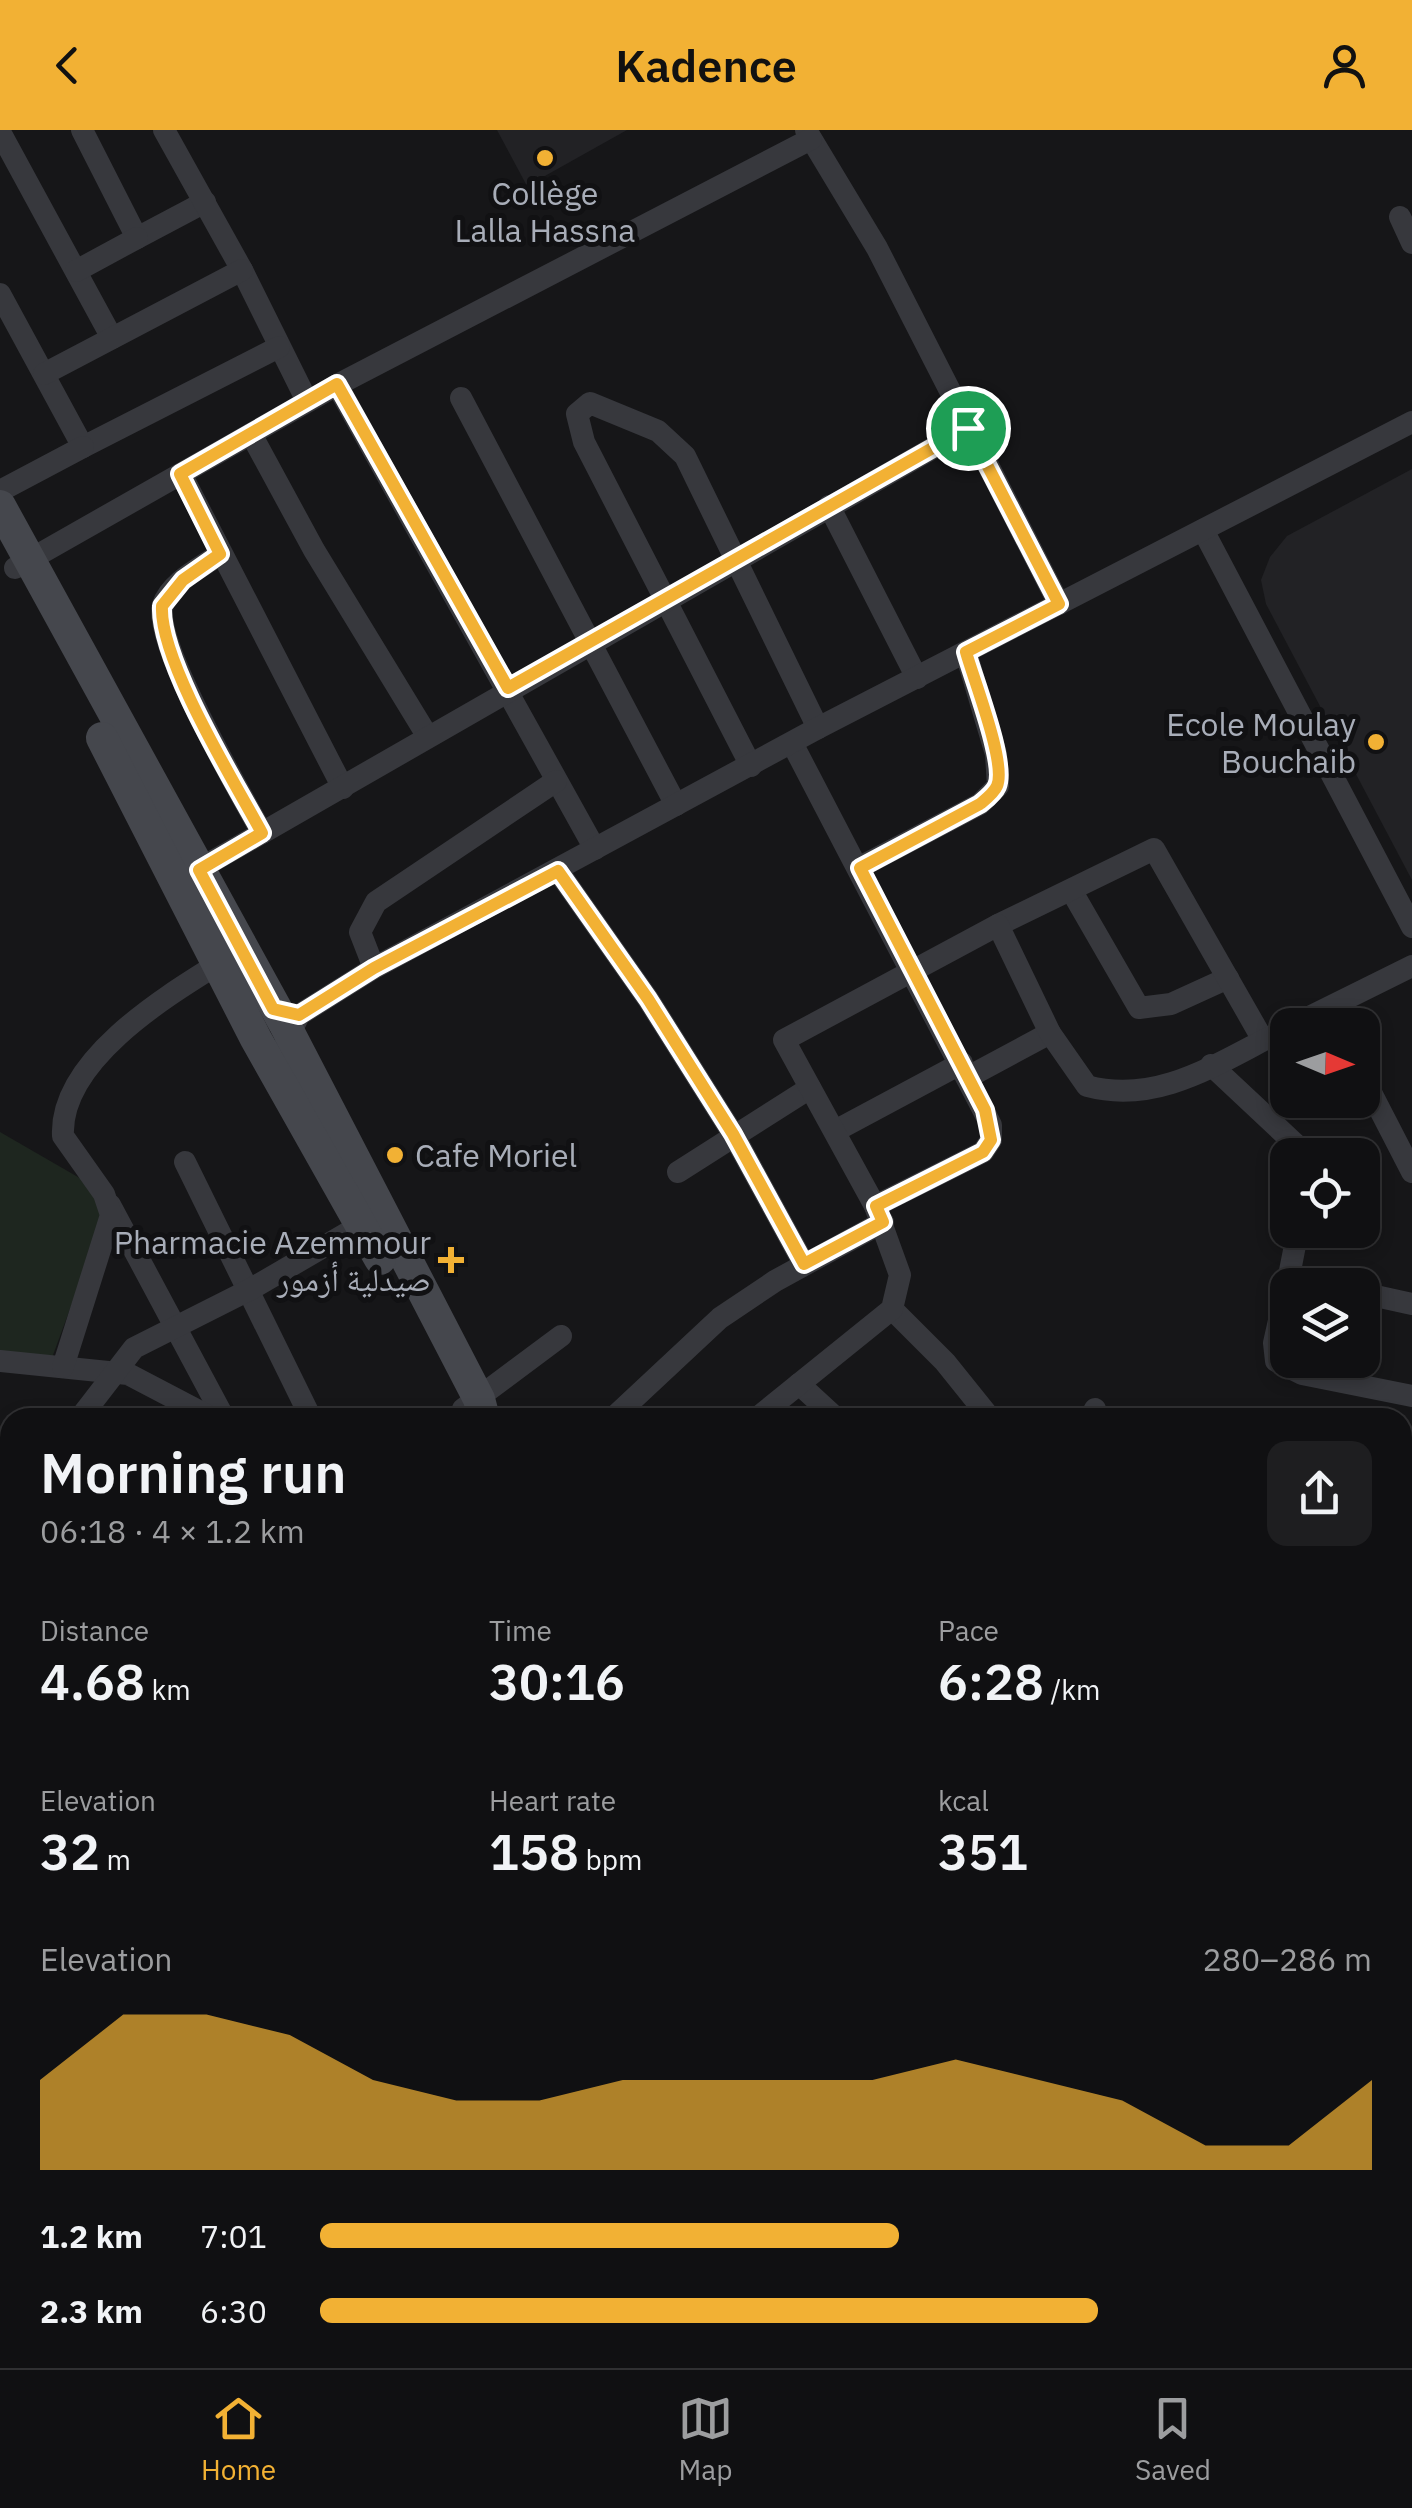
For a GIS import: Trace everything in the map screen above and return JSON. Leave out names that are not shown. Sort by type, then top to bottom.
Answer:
[{"type":"main road","points":[[2,524],[218,964],[275,1027]]},
{"type":"main road","points":[[22,564],[199,870],[371,1220],[473,1408]]},
{"type":"street","points":[[82,130],[137,238]]},
{"type":"street","points":[[164,130],[242,270],[306,401]]},
{"type":"street","points":[[22,564],[337,384],[809,134],[877,248],[1059,604]]},
{"type":"street","points":[[2,139],[112,338]]},
{"type":"street","points":[[76,271],[205,202]]},
{"type":"street","points":[[1400,217],[1412,243]]},
{"type":"street","points":[[44,374],[242,270]]},
{"type":"street","points":[[0,294],[83,447]]},
{"type":"street","points":[[0,491],[278,347]]},
{"type":"street","points":[[337,384],[595,849]]},
{"type":"street","points":[[460,398],[676,805]]},
{"type":"street","points":[[751,766],[584,442],[577,414],[581,407],[590,403],[608,408],[676,444],[818,728]]},
{"type":"street","points":[[275,1027],[374,968],[818,728],[1412,422]]},
{"type":"street","points":[[199,870],[508,688],[968,428]]},
{"type":"street","points":[[250,434],[314,550],[428,736]]},
{"type":"street","points":[[180,474],[343,788]]},
{"type":"street","points":[[830,506],[917,678]]},
{"type":"street","points":[[1203,530],[1412,927]]},
{"type":"street","points":[[220,554],[168,594],[162,606],[163,625],[192,700],[262,833]]},
{"type":"street","points":[[860,868],[980,804],[998,786],[996,754],[966,652]]},
{"type":"street","points":[[624,1408],[720,1318],[879,1214],[983,1152],[991,1140],[991,1125],[966,1070],[792,744]]},
{"type":"street","points":[[374,968],[360,932],[376,902],[556,781]]},
{"type":"street","points":[[770,1408],[892,1308],[900,1275],[879,1214],[784,1040],[998,925],[1154,849],[1262,1040]]},
{"type":"street","points":[[558,871],[648,999],[733,1134],[804,1264]]},
{"type":"street","points":[[1070,890],[1138,1008],[1171,1004],[1228,978]]},
{"type":"street","points":[[998,925],[1050,1032],[1087,1086],[1132,1094],[1157,1090],[1270,1036]]},
{"type":"street","points":[[206,1408],[176,1324],[110,1205],[63,1136],[69,1099],[88,1068],[129,1026],[218,964]]},
{"type":"street","points":[[1345,1008],[1412,966]]},
{"type":"street","points":[[835,1131],[1050,1032]]},
{"type":"street","points":[[1211,1065],[1289,1138]]},
{"type":"street","points":[[678,1172],[810,1088]]},
{"type":"street","points":[[1380,1110],[1412,1172]]},
{"type":"street","points":[[185,1162],[251,1289],[306,1408]]},
{"type":"street","points":[[63,1367],[109,1222],[110,1205]]},
{"type":"street","points":[[87,1408],[112,1370],[134,1348],[251,1289],[371,1220]]},
{"type":"street","points":[[1380,1297],[1412,1304]]},
{"type":"street","points":[[892,1308],[945,1362],[982,1408]]},
{"type":"street","points":[[478,1408],[560,1336]]},
{"type":"street","points":[[0,1361],[112,1370],[144,1380],[195,1408]]},
{"type":"street","points":[[1322,1378],[1412,1396]]},
{"type":"street","points":[[799,1384],[825,1408]]},
{"type":"shaded area","name":"Collège Lalla Hassna","points":[[497,130],[627,130],[527,186]]},
{"type":"shaded area","name":"Ecole Moulay Bouchaib","points":[[1412,469],[1412,880],[1266,604],[1261,580],[1270,557],[1287,536]]},
{"type":"shaded area","points":[[0,1132],[90,1184],[106,1211],[49,1366],[0,1359]]},
{"type":"place","name":"Collège Lalla Hassna","points":[[545,158]]},
{"type":"place","name":"Ecole Moulay Bouchaib","points":[[1376,742]]},
{"type":"place","name":"Cafe Moriel","points":[[395,1155]]},
{"type":"place","name":"Pharmacie Azemmour صيدلية أزمور","points":[[451,1260]]},
{"type":"route","points":[[337,384],[508,688],[968,428],[1059,604],[966,652],[996,754],[998,786],[980,804],[860,868],[985,1110],[991,1140],[983,1152],[876,1206],[883,1222],[804,1264],[733,1134],[648,999],[558,871],[374,968],[299,1015],[273,1009],[199,870],[262,833],[192,700],[163,625],[162,606],[168,594],[220,554],[180,474],[337,384]]}]
